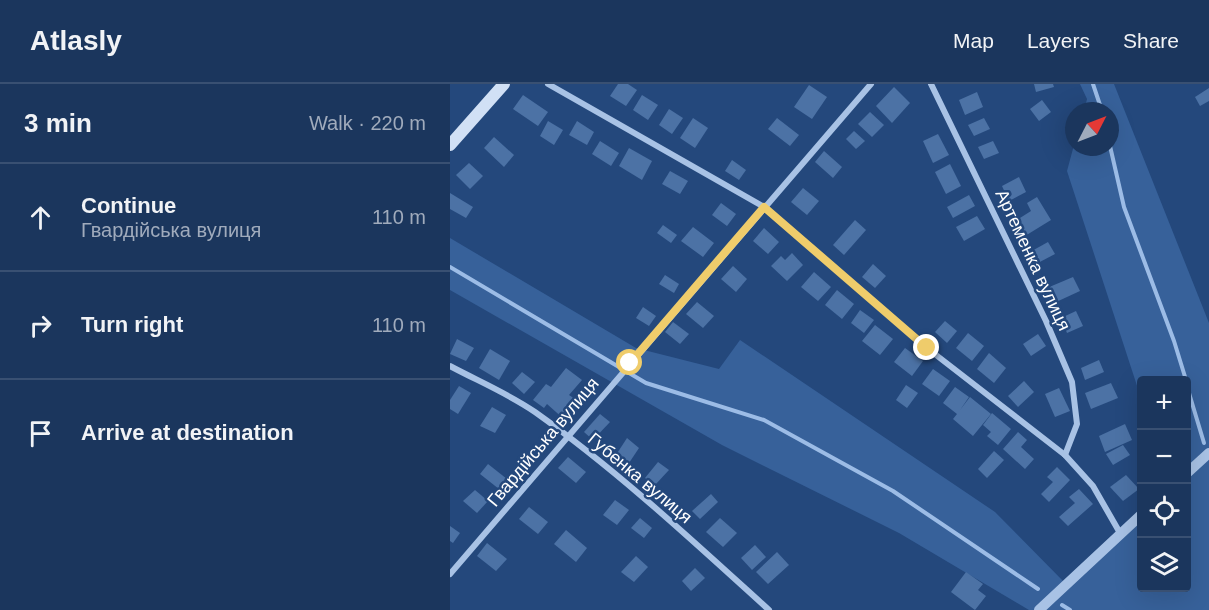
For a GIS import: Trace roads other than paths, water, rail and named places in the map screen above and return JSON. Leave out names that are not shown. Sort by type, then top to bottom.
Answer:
[{"type":"main road","points":[[450,145],[504,84]]},
{"type":"street","points":[[548,84],[764,207],[927,348],[1065,455],[1093,486],[1120,533]]},
{"type":"street","name":"Гвардійська вулиця","points":[[450,574],[871,84]]},
{"type":"street","name":"Артеменка вулиця","points":[[931,84],[1046,321],[1072,382],[1077,424],[1065,455]]},
{"type":"street","name":"Губенка вулиця","points":[[450,366],[532,410],[567,436],[665,516],[769,610]]},
{"type":"street","points":[[1191,469],[1209,453]]},
{"type":"street","points":[[1039,610],[1137,518]]},
{"type":"waterway","points":[[1093,84],[1099,102]]},
{"type":"waterway","points":[[1112,156],[1124,207],[1185,376]]},
{"type":"waterway","points":[[450,267],[646,383],[764,420],[893,491],[1038,589]]},
{"type":"waterway","points":[[1191,400],[1204,443]]},
{"type":"waterway","points":[[1062,605],[1070,610]]}]
